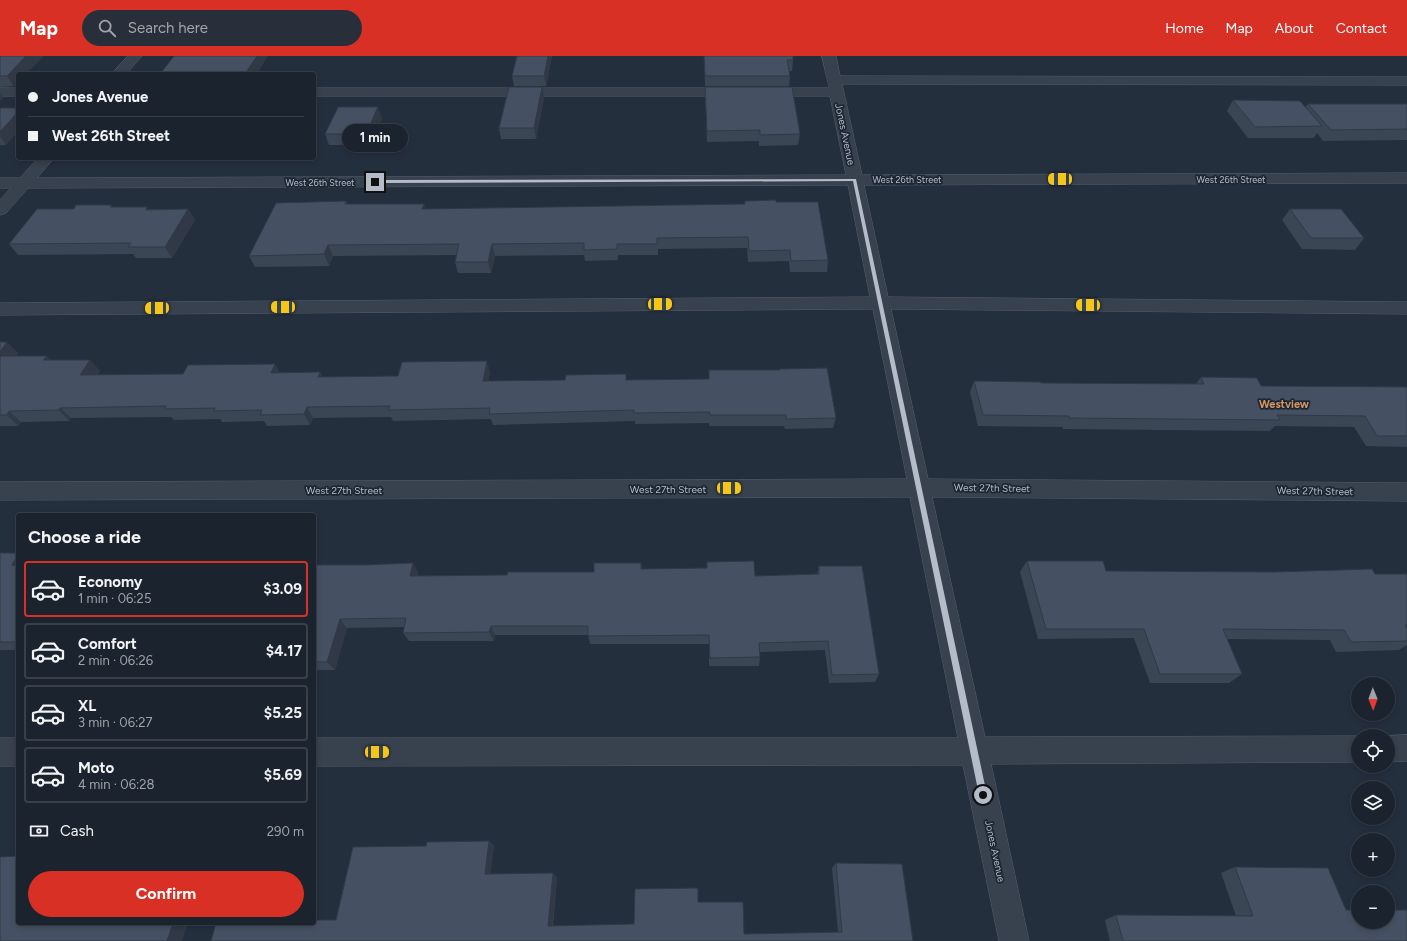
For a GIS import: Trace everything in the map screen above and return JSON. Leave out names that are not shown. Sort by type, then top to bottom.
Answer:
[{"type":"street","points":[[121,72],[135,56]]},
{"type":"street","name":"Jones Avenue","points":[[829,56],[1014,941]]},
{"type":"street","points":[[316,92],[1407,81]]},
{"type":"street","points":[[0,92],[16,92]]},
{"type":"street","points":[[0,210],[44,160]]},
{"type":"street","name":"West 26th Street","points":[[0,183],[1407,178]]},
{"type":"street","points":[[0,309],[880,303],[1407,308]]},
{"type":"street","name":"West 27th Street","points":[[0,490],[919,488],[1407,492]]},
{"type":"street","points":[[1395,748],[1407,748]]},
{"type":"street","points":[[316,752],[1351,749]]},
{"type":"street","points":[[0,752],[16,752]]},
{"type":"building","points":[[0,56],[26,56],[7,76],[0,76]]},
{"type":"building","points":[[174,56],[257,56],[246,72],[162,72]]},
{"type":"building","points":[[517,56],[548,56],[544,76],[512,76]]},
{"type":"building","points":[[704,56],[793,56],[793,60],[787,60],[790,76],[705,76]]},
{"type":"building","points":[[509,87],[542,87],[534,128],[499,128]]},
{"type":"building","points":[[705,87],[792,87],[800,134],[760,135],[760,130],[707,131]]},
{"type":"building","points":[[1233,100],[1300,101],[1322,126],[1255,127]]},
{"type":"building","points":[[1308,104],[1407,104],[1407,129],[1331,130]]},
{"type":"building","points":[[338,107],[378,107],[366,134],[325,134]]},
{"type":"building","points":[[0,108],[16,108],[16,114],[0,132]]},
{"type":"building","points":[[776,200],[776,202],[818,202],[828,260],[791,261],[790,250],[749,251],[748,237],[657,238],[657,244],[617,244],[617,249],[584,250],[584,243],[492,244],[488,262],[455,262],[459,244],[328,245],[324,254],[249,256],[276,203],[346,201],[345,204],[424,204],[422,209],[745,204],[745,201]]},
{"type":"building","points":[[76,205],[147,207],[146,210],[188,209],[165,247],[128,247],[131,243],[9,244],[37,209],[74,209]]},
{"type":"building","points":[[1290,209],[1341,209],[1364,238],[1311,238]]},
{"type":"building","points":[[0,342],[7,342],[0,352]]},
{"type":"building","points":[[0,356],[47,356],[43,360],[90,360],[80,375],[183,374],[188,365],[275,364],[271,373],[320,372],[318,377],[398,376],[402,362],[487,361],[483,381],[565,380],[566,375],[626,374],[626,380],[709,379],[709,370],[780,370],[827,368],[836,418],[786,419],[786,415],[710,415],[710,412],[634,413],[634,410],[489,414],[490,408],[388,410],[390,406],[307,407],[304,414],[260,415],[262,410],[214,411],[215,408],[165,409],[166,406],[60,408],[59,410],[9,411],[7,415],[0,415]]},
{"type":"building","points":[[1201,377],[1257,378],[1261,386],[1407,387],[1407,436],[1377,436],[1365,416],[1277,415],[1280,420],[1069,418],[1069,416],[983,415],[974,381],[1204,384]]},
{"type":"building","points":[[0,553],[16,553],[16,558],[12,565],[16,566],[16,642],[0,642]]},
{"type":"building","points":[[754,561],[755,576],[819,574],[819,566],[862,566],[879,674],[832,675],[828,641],[759,643],[760,657],[710,658],[709,635],[588,636],[588,626],[491,626],[489,632],[403,633],[406,618],[340,619],[327,662],[316,662],[316,565],[413,563],[410,576],[507,575],[508,572],[594,572],[594,563],[641,563],[641,569],[707,568],[707,562]]},
{"type":"building","points":[[1027,561],[1103,561],[1106,571],[1275,572],[1372,569],[1375,574],[1407,574],[1407,625],[1405,625],[1407,628],[1407,641],[1351,642],[1344,630],[1223,629],[1242,674],[1160,674],[1144,629],[1046,629]]},
{"type":"building","points":[[489,841],[485,874],[553,873],[548,926],[634,924],[635,889],[698,888],[698,902],[743,902],[744,934],[842,932],[836,863],[902,864],[913,941],[211,941],[215,925],[316,925],[316,920],[336,920],[353,847],[426,846],[427,842]]},
{"type":"building","points":[[16,856],[16,925],[172,925],[167,941],[0,941],[0,857]]},
{"type":"building","points":[[1235,867],[1328,868],[1346,910],[1351,910],[1351,929],[1395,929],[1395,910],[1407,910],[1407,941],[1123,941],[1116,915],[1253,916]]},
{"type":"district","name":"Westview","points":[[1284,404]]},
{"type":"route","points":[[375,182],[855,180],[983,795]]}]
